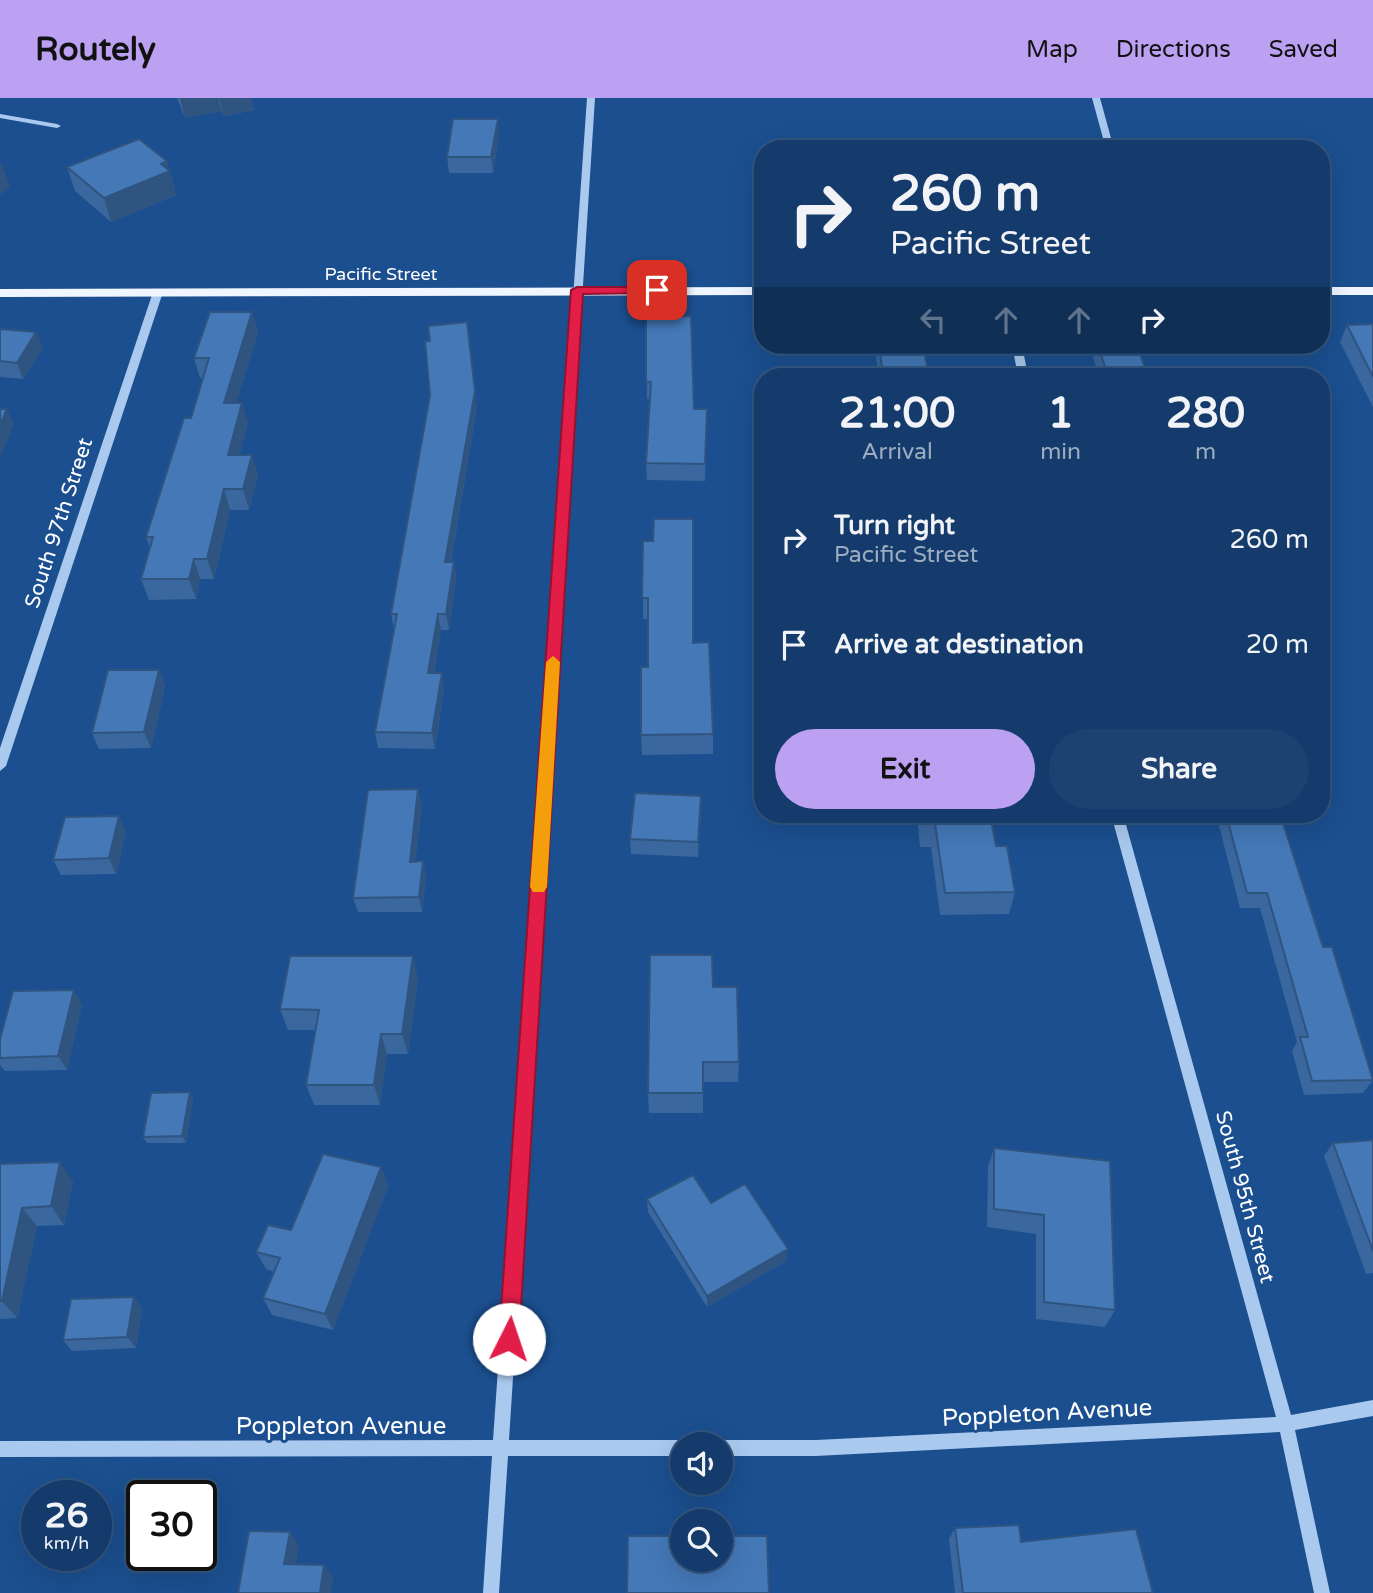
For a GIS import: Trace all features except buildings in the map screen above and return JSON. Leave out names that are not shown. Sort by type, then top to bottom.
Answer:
[{"type":"main road","name":"Pacific Street","points":[[0,293],[754,290]]},
{"type":"main road","points":[[1330,291],[1373,290]]},
{"type":"street","points":[[491,1593],[592,98]]},
{"type":"street","points":[[1096,98],[1108,140]]},
{"type":"street","points":[[0,116],[57,126]]},
{"type":"street","name":"South 97th Street","points":[[0,766],[158,292]]},
{"type":"street","name":"South 95th Street","points":[[1119,823],[1286,1424],[1322,1593]]},
{"type":"street","name":"Poppleton Avenue","points":[[733,1448],[816,1448],[1286,1424],[1373,1408]]},
{"type":"street","name":"Poppleton Avenue","points":[[0,1449],[670,1448]]},
{"type":"slow traffic","points":[[538,887],[553,662]]},
{"type":"route","points":[[509,1339],[577,290],[657,290]]}]
